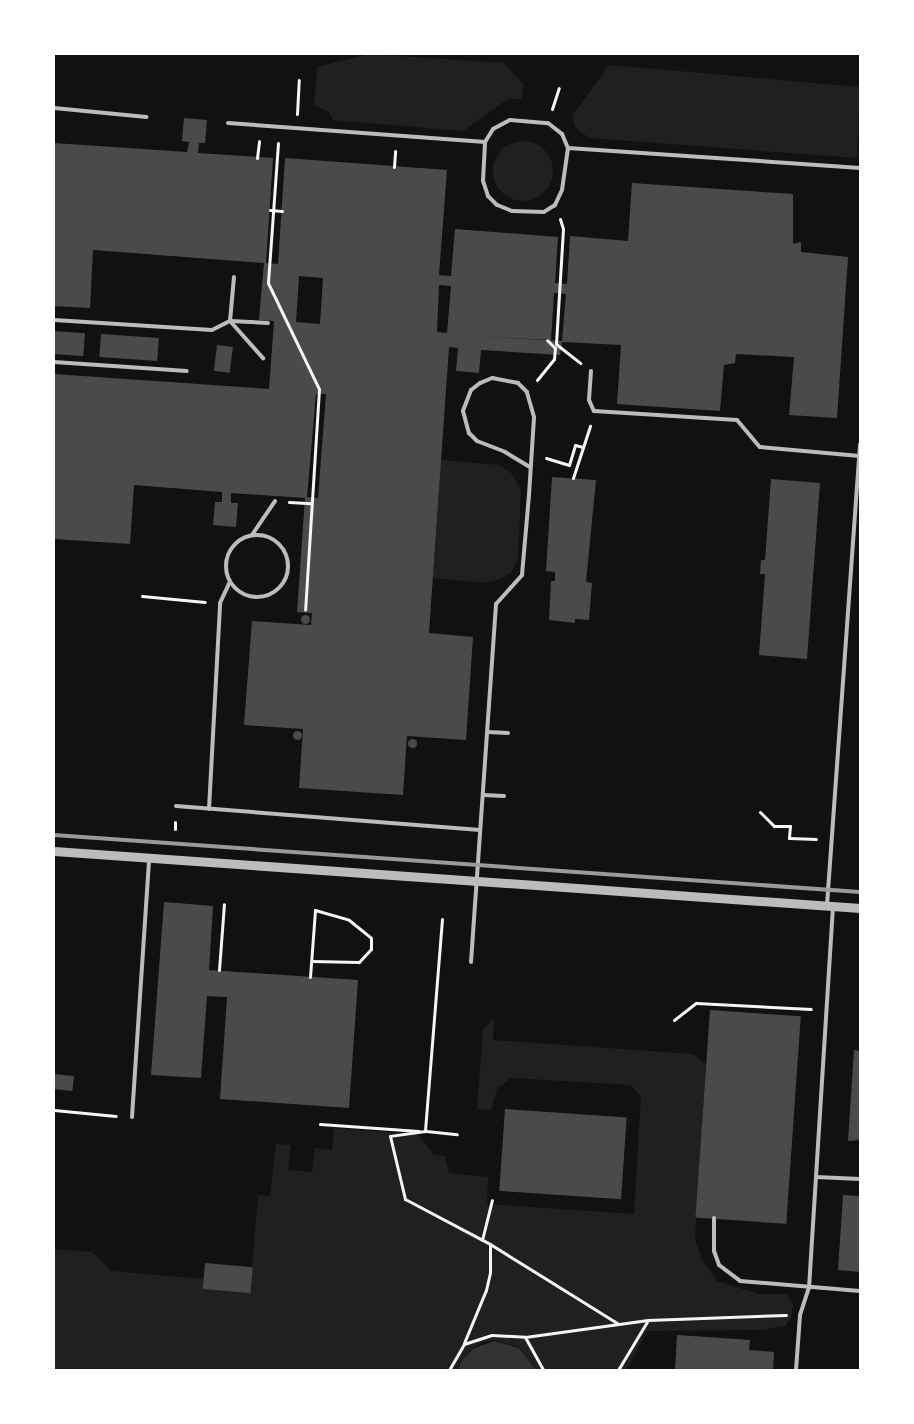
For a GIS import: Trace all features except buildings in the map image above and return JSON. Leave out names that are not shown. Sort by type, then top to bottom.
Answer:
[{"type":"street","points":[[54,851],[860,908]]},
{"type":"lane","points":[[54,108],[147,116]]},
{"type":"lane","points":[[510,120],[532,120],[548,123],[562,134],[568,148],[565,176],[555,205],[544,212],[525,213],[497,205],[488,196],[483,181],[485,142],[493,129],[510,120]]},
{"type":"lane","points":[[228,123],[485,142]]},
{"type":"lane","points":[[568,148],[860,168]]},
{"type":"lane","points":[[234,277],[230,321],[263,358]]},
{"type":"lane","points":[[54,320],[212,330],[230,321],[268,323]]},
{"type":"lane","points":[[54,362],[187,371]]},
{"type":"lane","points":[[591,371],[589,400],[594,411],[737,420],[760,447],[860,456]]},
{"type":"lane","points":[[471,962],[496,604],[522,575],[534,417],[527,392],[505,378],[492,378],[471,390],[463,412],[469,433],[477,441],[530,467]]},
{"type":"lane","points":[[796,1370],[800,1315],[808,1288],[816,1177],[830,905],[860,444]]},
{"type":"lane","points":[[252,535],[269,537],[282,547],[289,562],[286,579],[275,592],[258,598],[242,593],[230,582],[226,569],[228,556],[234,545],[252,535],[275,501]]},
{"type":"lane","points":[[209,809],[220,603],[230,582]]},
{"type":"lane","points":[[488,732],[508,733]]},
{"type":"lane","points":[[483,795],[504,796]]},
{"type":"lane","points":[[176,806],[480,830]]},
{"type":"lane","points":[[132,1117],[149,857]]},
{"type":"lane","points":[[816,1177],[860,1179]]},
{"type":"lane","points":[[714,1218],[714,1251],[718,1265],[731,1275],[761,1285],[860,1292]]},
{"type":"path","points":[[296,128],[299,80]]},
{"type":"path","points":[[555,101],[559,88]]},
{"type":"path","points":[[279,127],[275,211],[268,283],[319,389],[305,610]]},
{"type":"path","points":[[555,205],[562,229],[557,288],[556,344],[591,371]]},
{"type":"path","points":[[270,210],[282,211]]},
{"type":"path","points":[[527,392],[554,359],[555,348],[547,340]]},
{"type":"path","points":[[573,478],[591,422]]},
{"type":"path","points":[[552,460],[569,465],[575,445],[583,447]]},
{"type":"path","points":[[275,501],[311,503]]},
{"type":"path","points":[[142,596],[189,600]]},
{"type":"path","points":[[760,812],[774,826],[790,826],[789,838],[806,838]]},
{"type":"path","points":[[219,970],[224,904]]},
{"type":"path","points":[[310,977],[315,910],[350,920],[371,938],[371,949],[359,962],[312,961]]},
{"type":"path","points":[[425,1131],[442,919]]},
{"type":"path","points":[[674,1020],[696,1003],[826,1010]]},
{"type":"path","points":[[54,1110],[132,1117]]},
{"type":"path","points":[[320,1124],[457,1134]]},
{"type":"path","points":[[425,1131],[390,1136],[405,1199],[490,1244],[617,1323]]},
{"type":"path","points":[[482,1240],[492,1200]]},
{"type":"path","points":[[449,1370],[464,1344],[490,1272],[490,1244]]},
{"type":"path","points":[[464,1344],[492,1335],[525,1337],[648,1320],[800,1315]]},
{"type":"path","points":[[618,1370],[648,1320]]},
{"type":"path","points":[[525,1337],[543,1370]]},
{"type":"shaded area","points":[[369,54],[504,63],[524,85],[521,99],[508,99],[463,131],[333,120],[328,111],[314,106],[317,67]]},
{"type":"shaded area","points":[[609,65],[860,87],[857,158],[589,138],[576,128],[572,116]]},
{"type":"shaded area","points":[[523,141],[539,146],[544,150],[548,155],[553,171],[548,187],[544,192],[539,196],[523,201],[507,196],[502,192],[498,187],[493,171],[498,155],[502,150],[507,146]]},
{"type":"shaded area","points":[[441,460],[500,465],[512,474],[521,490],[518,558],[512,571],[500,579],[486,583],[433,578]]},
{"type":"shaded area","points":[[494,1019],[493,1040],[693,1054],[706,1064],[695,1238],[702,1259],[717,1281],[759,1294],[787,1294],[793,1305],[791,1318],[785,1326],[759,1330],[647,1331],[627,1370],[536,1370],[519,1347],[495,1340],[483,1342],[474,1347],[460,1361],[457,1370],[54,1370],[54,1249],[92,1252],[111,1271],[204,1279],[250,1293],[258,1195],[270,1196],[276,1144],[291,1145],[288,1170],[312,1172],[315,1148],[332,1150],[334,1128],[419,1135],[434,1155],[445,1156],[449,1173],[488,1177],[487,1204],[634,1214],[641,1096],[631,1085],[511,1078],[497,1089],[491,1110],[477,1109],[483,1029]]},
{"type":"shaded area","points":[[495,1341],[519,1348],[536,1370],[458,1370],[461,1361],[474,1348]]},
{"type":"railway","points":[[54,835],[860,892]]}]
